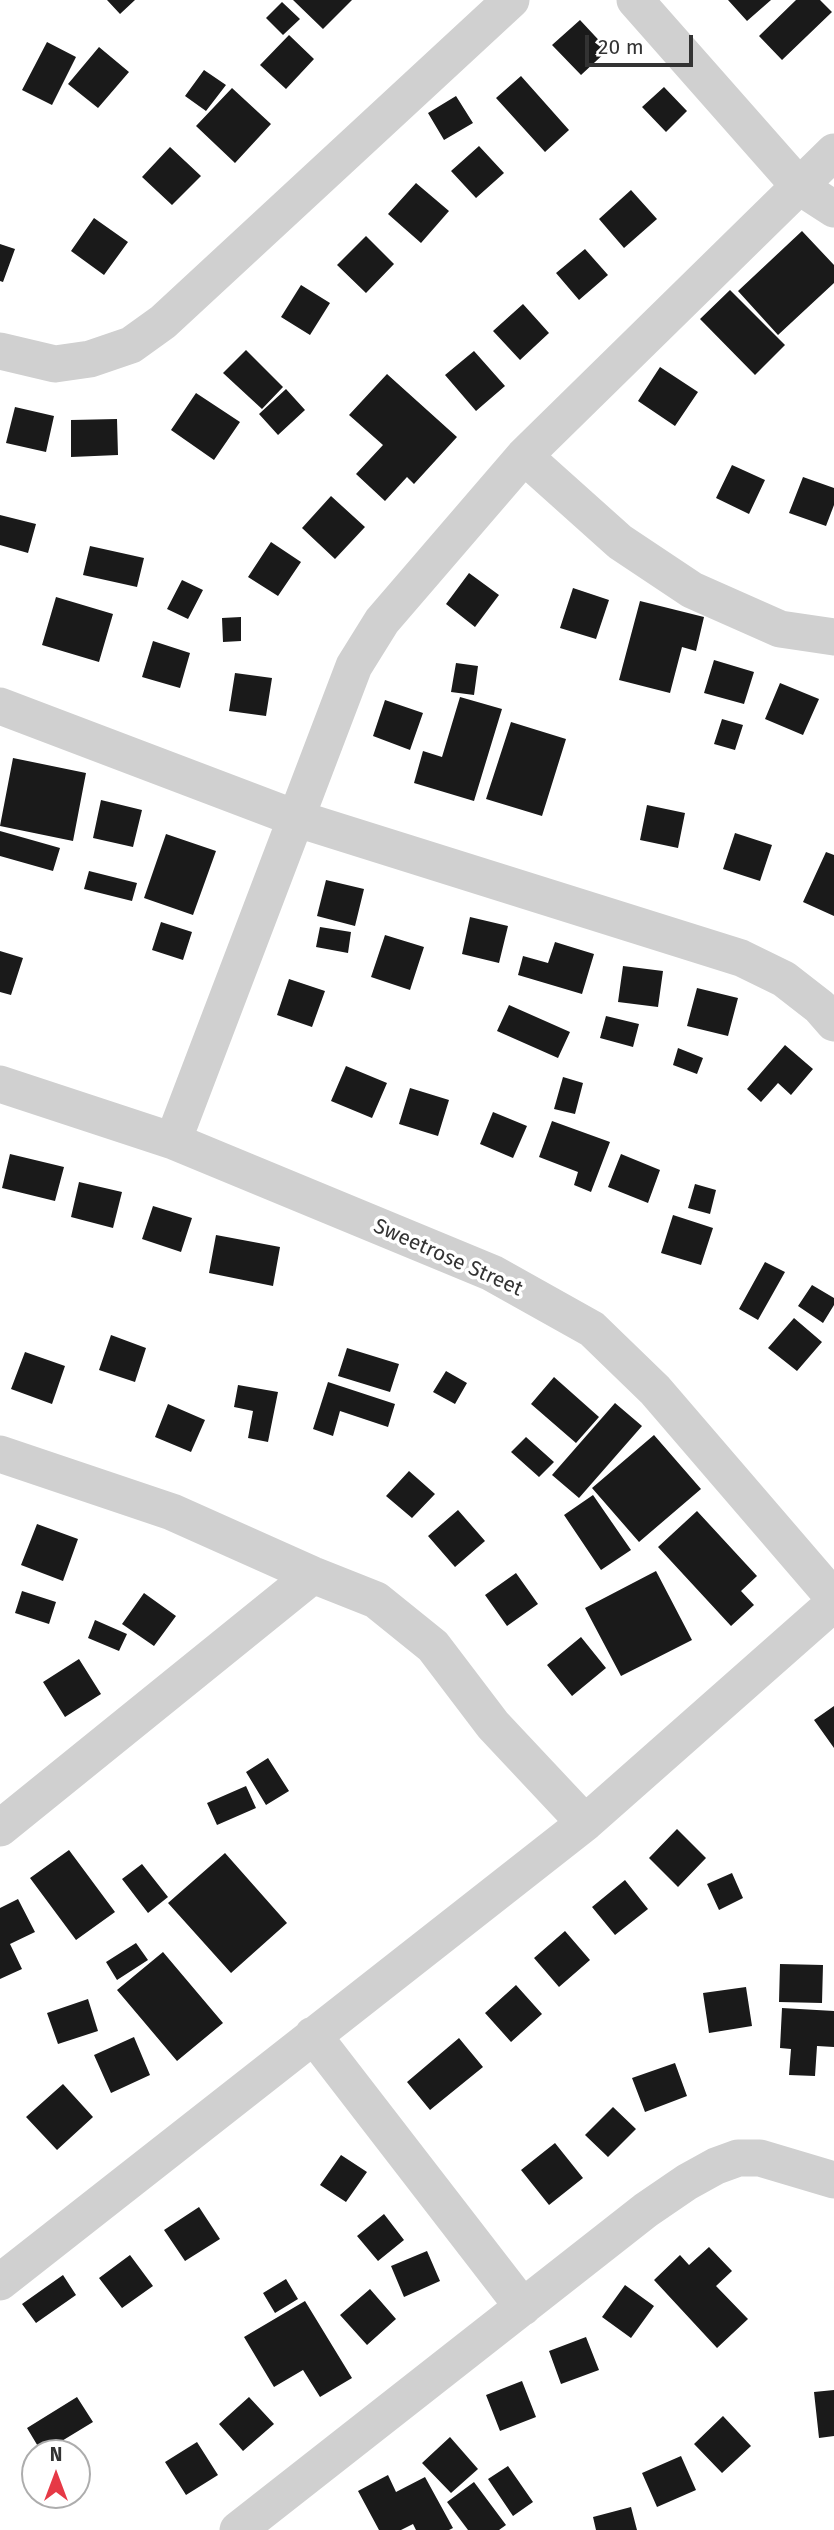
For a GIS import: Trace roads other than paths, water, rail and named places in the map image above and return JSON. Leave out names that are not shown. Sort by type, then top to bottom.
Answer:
[{"type":"street","points":[[0,351],[55,364],[90,359],[131,345],[163,322],[511,0]]},
{"type":"street","points":[[635,0],[800,187],[834,209]]},
{"type":"street","points":[[173,1141],[354,666],[382,621],[524,456],[834,152]]},
{"type":"street","points":[[524,456],[620,542],[692,590],[780,629],[834,637]]},
{"type":"street","points":[[0,706],[295,818],[741,958],[784,979],[820,1007],[834,1023]]},
{"type":"street","name":"Sweetrose Street","points":[[0,1084],[173,1141],[492,1273],[592,1329],[655,1390],[834,1601]]},
{"type":"street","points":[[0,1454],[172,1512],[376,1600],[433,1646],[493,1724],[585,1823]]},
{"type":"street","points":[[0,1828],[313,1575]]},
{"type":"street","points":[[0,2281],[585,1823],[834,1601]]},
{"type":"street","points":[[313,2035],[523,2307]]},
{"type":"street","points":[[238,2530],[646,2210],[687,2182],[716,2166],[738,2158],[760,2158],[834,2180]]}]
